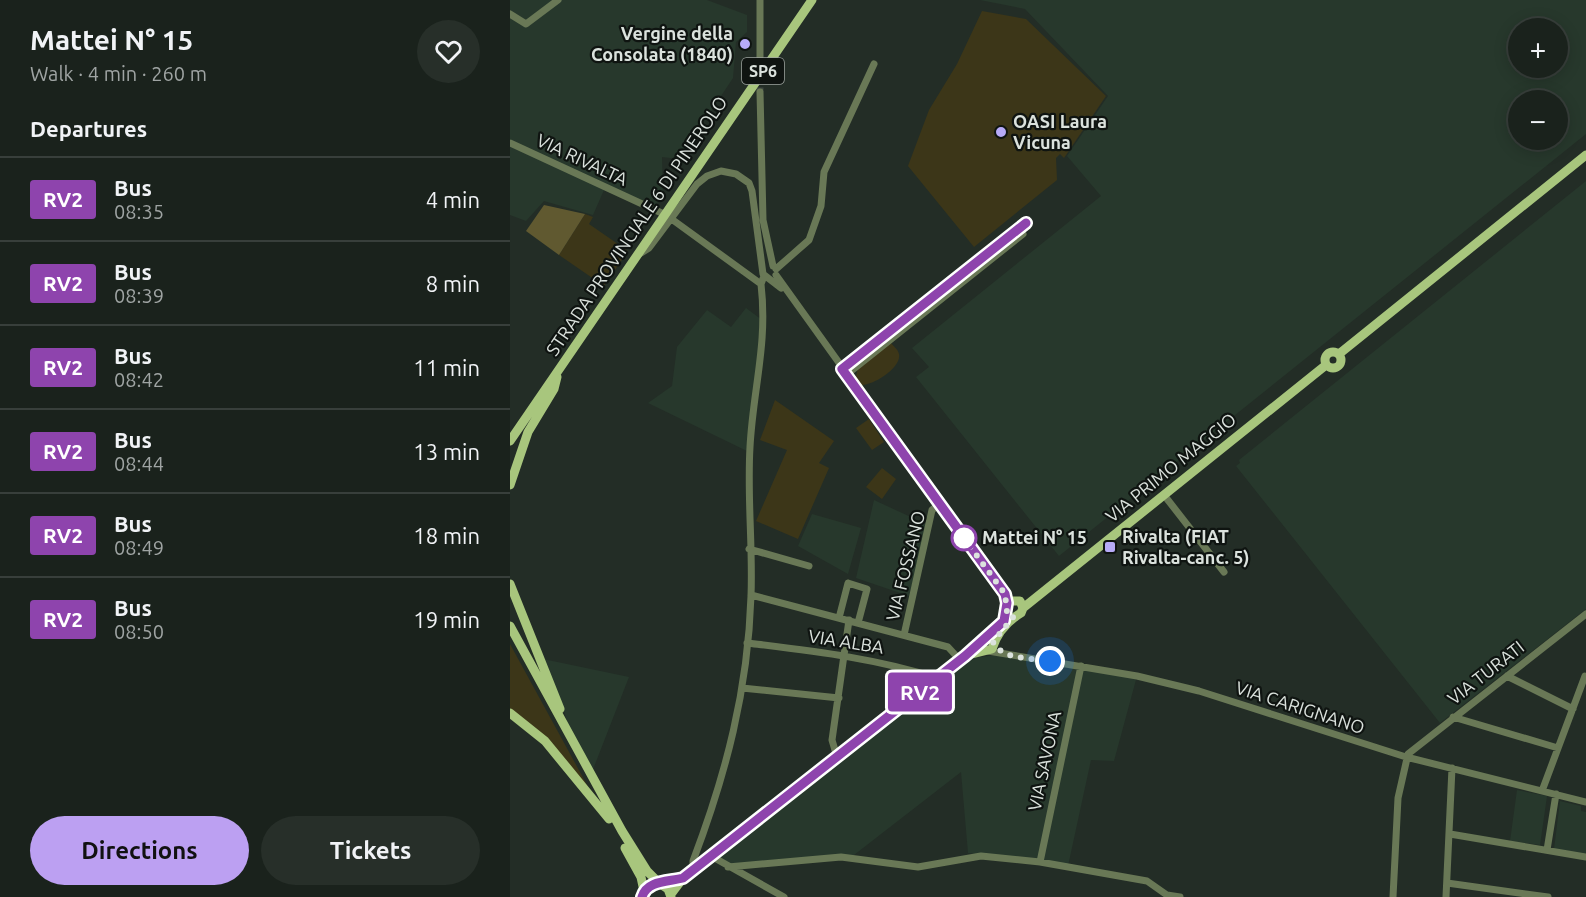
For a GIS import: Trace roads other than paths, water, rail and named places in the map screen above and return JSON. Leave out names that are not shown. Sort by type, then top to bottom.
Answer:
[{"type":"main road","name":"STRADA PROVINCIALE 6 DI PINEROLO","points":[[510,441],[636,256],[669,217],[812,0]]},
{"type":"main road","name":"VIA PRIMO MAGGIO","points":[[671,895],[683,878],[963,658],[986,645],[1013,605],[1037,597],[1326,364],[1333,368],[1338,366],[1341,359],[1339,354],[1586,155]]},
{"type":"main road","points":[[510,485],[528,432],[554,389],[561,367]]},
{"type":"main road","points":[[510,584],[570,737]]},
{"type":"main road","points":[[510,626],[570,737],[641,877],[643,894]]},
{"type":"main road","points":[[510,637],[611,818],[647,871],[671,895]]},
{"type":"main road","points":[[510,713],[545,741],[611,818]]},
{"type":"main road","name":"VIA PRIMO MAGGIO","points":[[643,894],[651,885],[683,878]]},
{"type":"street","points":[[510,14],[526,24],[558,0]]},
{"type":"street","points":[[759,56],[760,0]]},
{"type":"street","points":[[693,871],[693,861],[722,784],[742,688],[751,595],[750,444],[764,345],[761,287],[770,272],[800,250],[813,231],[821,206],[824,172],[874,64]]},
{"type":"street","points":[[760,92],[761,203],[770,272]]},
{"type":"street","name":"VIA RIVALTA","points":[[510,143],[669,217],[761,287]]},
{"type":"street","points":[[669,217],[697,184],[707,176],[721,171],[736,174],[749,183],[770,272],[1013,605]]},
{"type":"street","points":[[844,372],[1026,223]]},
{"type":"street","points":[[844,372],[1023,234]]},
{"type":"street","points":[[1164,495],[1224,572]]},
{"type":"street","name":"VIA FOSSANO","points":[[904,636],[932,510],[939,504]]},
{"type":"street","points":[[749,549],[809,566]]},
{"type":"street","points":[[839,618],[848,584],[867,589],[858,623]]},
{"type":"street","points":[[751,595],[948,647],[963,658]]},
{"type":"street","name":"VIA TURATI","points":[[1406,757],[1453,717],[1586,614]]},
{"type":"street","points":[[837,758],[832,740],[849,620]]},
{"type":"street","name":"VIA ALBA","points":[[747,643],[844,655],[904,667],[937,678]]},
{"type":"street","name":"VIA CARIGNANO","points":[[986,645],[1003,654],[1080,666],[1199,691],[1406,757],[1586,802]]},
{"type":"street","name":"VIA SAVONA","points":[[1040,862],[1080,666]]},
{"type":"street","points":[[1507,676],[1573,709]]},
{"type":"street","points":[[1542,791],[1585,676]]},
{"type":"street","points":[[742,688],[839,698]]},
{"type":"street","points":[[1453,717],[1558,747]]},
{"type":"street","points":[[1393,897],[1398,798],[1406,757]]},
{"type":"street","points":[[1446,897],[1452,768]]},
{"type":"street","points":[[1547,850],[1556,794]]},
{"type":"street","points":[[1450,834],[1586,857]]},
{"type":"street","points":[[711,856],[784,897]]},
{"type":"street","points":[[728,867],[841,857],[918,867],[981,856],[1040,862],[1147,881],[1167,894],[1180,897]]},
{"type":"street","points":[[1447,883],[1548,897]]},
{"type":"tunnel","points":[[760,56],[760,92]]},
{"type":"place","name":"Vergine della Consolata (1840)","points":[[745,44]]},
{"type":"place","name":"OASI Laura Vicuna","points":[[1001,132]]},
{"type":"place","name":"Mattei N° 15","points":[[964,538]]},
{"type":"place","name":"Rivalta (FIAT Rivalta-canc. 5)","points":[[1110,547]]}]
